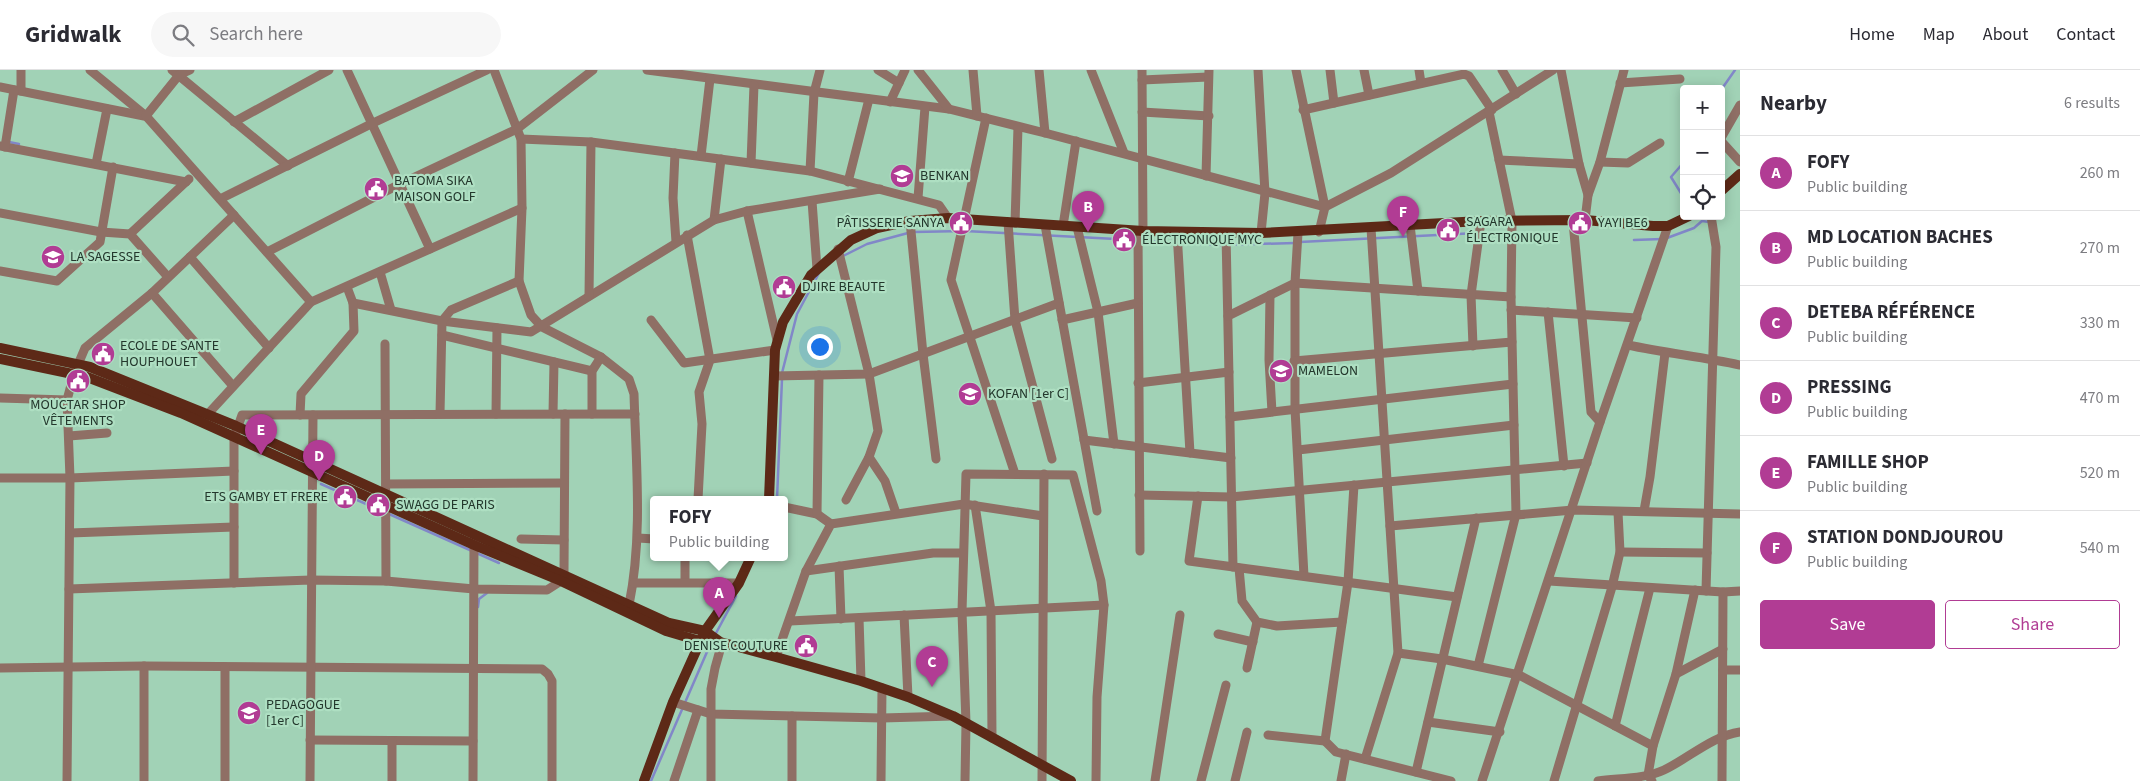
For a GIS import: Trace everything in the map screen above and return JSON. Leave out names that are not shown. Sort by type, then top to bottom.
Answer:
[{"type":"main road","points":[[1725,187],[1740,174]]},
{"type":"main road","points":[[769,496],[776,345],[783,322],[793,303],[817,269],[838,249],[851,240],[877,228],[910,221],[948,218],[1140,231],[1226,234],[1319,232],[1481,221],[1573,222],[1585,220],[1645,226],[1668,226],[1681,220]]},
{"type":"main road","points":[[0,348],[76,369],[236,426],[312,467]]},
{"type":"main road","points":[[0,359],[76,369],[234,438],[312,467],[474,540],[669,623],[721,643],[862,681],[908,696],[954,716],[1071,781]]},
{"type":"main road","points":[[644,781],[673,702],[703,636],[738,583],[749,561]]},
{"type":"main road","points":[[562,577],[666,631],[703,636]]},
{"type":"street","points":[[21,70],[18,91],[2,146],[186,182]]},
{"type":"street","points":[[90,70],[146,116],[311,302]]},
{"type":"street","points":[[146,116],[175,73],[190,70]]},
{"type":"street","points":[[234,122],[329,70]]},
{"type":"street","points":[[347,70],[430,249]]},
{"type":"street","points":[[220,199],[373,123],[487,70]]},
{"type":"street","points":[[494,70],[521,139],[522,208],[519,281],[531,315],[542,326],[601,357],[629,379],[634,394],[638,538],[630,605]]},
{"type":"street","points":[[267,252],[400,184],[517,129],[594,70]]},
{"type":"street","points":[[647,70],[949,109],[1124,153],[1325,207],[1391,173],[1553,70]]},
{"type":"street","points":[[810,171],[814,93],[820,70]]},
{"type":"street","points":[[878,70],[899,83]]},
{"type":"street","points":[[890,102],[905,70]]},
{"type":"street","points":[[918,70],[949,109]]},
{"type":"street","points":[[973,70],[981,117],[964,220],[951,280],[1015,474]]},
{"type":"street","points":[[1039,70],[1045,133]]},
{"type":"street","points":[[1091,70],[1124,153]]},
{"type":"street","points":[[1140,551],[1138,303],[1142,158],[1142,70]]},
{"type":"street","points":[[1258,70],[1265,192],[1261,233]]},
{"type":"street","points":[[1296,70],[1325,207],[1319,232]]},
{"type":"street","points":[[1330,70],[1334,103]]},
{"type":"street","points":[[1364,70],[1369,95]]},
{"type":"street","points":[[1419,70],[1421,83]]},
{"type":"street","points":[[1502,70],[1516,94]]},
{"type":"street","points":[[1561,70],[1579,164],[1588,195]]},
{"type":"street","points":[[1585,220],[1588,195],[1600,162],[1624,70]]},
{"type":"street","points":[[175,73],[288,166]]},
{"type":"street","points":[[1142,80],[1209,73],[1206,176]]},
{"type":"street","points":[[1303,110],[1464,74],[1470,76],[1490,111],[1512,221],[1511,310],[1516,514],[1478,666]]},
{"type":"street","points":[[700,156],[710,79]]},
{"type":"street","points":[[1620,84],[1680,79]]},
{"type":"street","points":[[751,163],[754,85]]},
{"type":"street","points":[[0,87],[146,116]]},
{"type":"street","points":[[848,182],[869,99]]},
{"type":"street","points":[[1725,133],[1740,105]]},
{"type":"street","points":[[918,198],[925,106]]},
{"type":"street","points":[[96,164],[107,109]]},
{"type":"street","points":[[1142,112],[1208,116]]},
{"type":"street","points":[[1018,127],[1011,223],[1015,320],[1052,459]]},
{"type":"street","points":[[521,139],[592,142],[810,171],[939,205],[948,218]]},
{"type":"street","points":[[1063,226],[1076,141]]},
{"type":"street","points":[[589,296],[592,142]]},
{"type":"street","points":[[1600,162],[1628,163],[1660,143]]},
{"type":"street","points":[[1725,145],[1740,162]]},
{"type":"street","points":[[675,153],[672,198],[676,242]]},
{"type":"street","points":[[714,220],[721,159]]},
{"type":"street","points":[[1499,160],[1579,164]]},
{"type":"street","points":[[0,271],[57,281],[100,242],[113,167]]},
{"type":"street","points":[[130,234],[196,172]]},
{"type":"street","points":[[353,303],[442,321],[531,332],[714,220],[748,211],[880,189]]},
{"type":"street","points":[[812,201],[817,269]]},
{"type":"street","points":[[207,415],[311,302],[522,208]]},
{"type":"street","points":[[650,320],[684,363],[710,360],[776,345],[748,211]]},
{"type":"street","points":[[0,213],[101,232],[130,234],[168,278]]},
{"type":"street","points":[[67,781],[70,478],[67,400],[76,369],[85,348],[152,293],[234,215]]},
{"type":"street","points":[[1706,591],[1716,247],[1712,220]]},
{"type":"street","points":[[910,221],[923,354],[936,459]]},
{"type":"street","points":[[1473,346],[1471,295],[1481,221]]},
{"type":"street","points":[[1573,222],[1591,412],[1600,422]]},
{"type":"street","points":[[1045,225],[1097,511]]},
{"type":"street","points":[[1410,226],[1418,291]]},
{"type":"street","points":[[1482,781],[1519,675],[1600,422],[1668,226]]},
{"type":"street","points":[[1077,227],[1098,312],[1114,444]]},
{"type":"street","points":[[1365,759],[1398,653],[1371,228]]},
{"type":"street","points":[[1177,232],[1190,453]]},
{"type":"street","points":[[1298,233],[1294,361],[1304,576]]},
{"type":"street","points":[[1226,234],[1231,497],[1236,567],[1242,601],[1257,622],[1277,626],[1342,622]]},
{"type":"street","points":[[688,235],[710,360],[700,392],[702,424],[698,496]]},
{"type":"street","points":[[838,249],[869,374],[878,431],[869,457],[846,500]]},
{"type":"street","points":[[190,257],[269,348]]},
{"type":"street","points":[[380,272],[391,310]]},
{"type":"street","points":[[440,414],[442,321],[452,310],[519,281]]},
{"type":"street","points":[[1228,316],[1295,283],[1511,297]]},
{"type":"street","points":[[300,415],[301,394],[354,330],[353,303],[347,287]]},
{"type":"street","points":[[152,293],[233,386]]},
{"type":"street","points":[[1270,295],[1269,360],[1272,412]]},
{"type":"street","points":[[774,376],[869,374],[1059,303]]},
{"type":"street","points":[[1062,320],[1138,303]]},
{"type":"street","points":[[1511,310],[1637,318]]},
{"type":"street","points":[[1548,312],[1564,466]]},
{"type":"street","points":[[496,414],[497,328]]},
{"type":"street","points":[[442,335],[592,371]]},
{"type":"street","points":[[1294,361],[1512,342]]},
{"type":"street","points":[[385,344],[386,581]]},
{"type":"street","points":[[1628,344],[1665,353],[1712,359],[1740,365]]},
{"type":"street","points":[[1644,511],[1665,353]]},
{"type":"street","points":[[592,414],[592,371],[601,357]]},
{"type":"street","points":[[554,362],[554,414]]},
{"type":"street","points":[[1138,383],[1229,372]]},
{"type":"street","points":[[817,514],[819,375]]},
{"type":"street","points":[[1230,417],[1513,384]]},
{"type":"street","points":[[0,398],[67,400]]},
{"type":"street","points":[[234,583],[234,438],[236,426],[242,414],[635,414]]},
{"type":"street","points":[[69,589],[311,580],[386,581],[474,589],[548,590],[562,577],[564,540],[564,414]]},
{"type":"street","points":[[310,781],[313,415]]},
{"type":"street","points":[[1298,450],[1514,425]]},
{"type":"street","points":[[69,436],[107,433]]},
{"type":"street","points":[[1084,440],[1230,458]]},
{"type":"street","points":[[869,457],[886,480],[896,513]]},
{"type":"street","points":[[1139,495],[1231,497],[1587,464]]},
{"type":"street","points":[[0,478],[70,478],[234,471]]},
{"type":"street","points":[[965,781],[966,723],[962,612],[966,474],[1044,474],[1073,475],[1101,581],[1104,605],[1098,697],[1096,781]]},
{"type":"street","points":[[1042,781],[1044,474]]},
{"type":"street","points":[[386,484],[564,483]]},
{"type":"street","points":[[1325,742],[1348,582],[1354,485]]},
{"type":"street","points":[[1198,496],[1189,561],[1394,587],[1457,597]]},
{"type":"street","points":[[788,509],[817,514],[831,524],[964,504],[1043,516]]},
{"type":"street","points":[[975,505],[991,611],[992,738]]},
{"type":"street","points":[[1390,526],[1572,510],[1740,514]]},
{"type":"street","points":[[1554,781],[1612,587],[1620,552],[1618,512]]},
{"type":"street","points":[[1416,772],[1476,518]]},
{"type":"street","points":[[776,657],[806,571],[831,524]]},
{"type":"street","points":[[70,533],[234,527]]},
{"type":"street","points":[[638,538],[650,539]]},
{"type":"street","points":[[521,539],[564,540]]},
{"type":"street","points":[[473,781],[474,540]]},
{"type":"street","points":[[1620,552],[1707,553]]},
{"type":"street","points":[[806,571],[932,553],[963,553]]},
{"type":"street","points":[[685,561],[685,582]]},
{"type":"street","points":[[839,566],[841,619]]},
{"type":"street","points":[[1549,581],[1612,587],[1723,592],[1740,591]]},
{"type":"street","points":[[634,583],[738,583]]},
{"type":"street","points":[[1615,726],[1650,588]]},
{"type":"street","points":[[1650,778],[1653,746],[1676,674],[1695,590]]},
{"type":"street","points":[[1722,781],[1724,736],[1722,670],[1723,592]]},
{"type":"street","points":[[790,621],[1104,605]]},
{"type":"street","points":[[904,615],[908,696]]},
{"type":"street","points":[[1155,781],[1180,615]]},
{"type":"street","points":[[859,618],[862,681]]},
{"type":"street","points":[[1247,668],[1257,622]]},
{"type":"street","points":[[1218,634],[1253,642]]},
{"type":"street","points":[[711,781],[712,682],[721,643]]},
{"type":"street","points":[[1676,674],[1723,649]]},
{"type":"street","points":[[1398,653],[1442,659],[1519,675],[1653,746]]},
{"type":"street","points":[[144,666],[144,781]]},
{"type":"street","points":[[225,666],[225,781]]},
{"type":"street","points":[[0,668],[225,666],[542,669],[552,681],[552,781]]},
{"type":"street","points":[[1722,670],[1740,670]]},
{"type":"street","points":[[1201,781],[1226,685]]},
{"type":"street","points":[[881,781],[882,688]]},
{"type":"street","points":[[673,702],[711,714],[882,718],[954,716]]},
{"type":"street","points":[[674,781],[698,710]]},
{"type":"street","points":[[792,716],[792,781]]},
{"type":"street","points":[[1428,722],[1500,732]]},
{"type":"street","points":[[1234,781],[1248,732]]},
{"type":"street","points":[[1598,781],[1650,778],[1724,736],[1740,732]]},
{"type":"street","points":[[1268,735],[1325,742],[1336,752],[1451,781]]},
{"type":"street","points":[[310,740],[473,741]]},
{"type":"street","points":[[392,741],[392,781]]},
{"type":"street","points":[[1341,781],[1346,754]]},
{"type":"waterway","points":[[1724,85],[1735,70]]},
{"type":"waterway","points":[[9,142],[19,144]]},
{"type":"waterway","points":[[1680,167],[1671,177],[1680,192]]},
{"type":"waterway","points":[[1667,238],[1694,228],[1702,221],[1709,222]]},
{"type":"waterway","points":[[913,232],[965,231],[1135,240]]},
{"type":"waterway","points":[[843,256],[867,244],[908,233]]},
{"type":"waterway","points":[[1300,242],[1477,233]]},
{"type":"waterway","points":[[1634,240],[1662,239]]},
{"type":"waterway","points":[[1141,240],[1175,243]]},
{"type":"waterway","points":[[1180,243],[1220,245],[1295,243]]},
{"type":"waterway","points":[[782,373],[797,314],[819,273]]},
{"type":"waterway","points":[[777,496],[782,379]]},
{"type":"waterway","points":[[321,484],[384,512]]},
{"type":"waterway","points":[[389,514],[499,563]]},
{"type":"waterway","points":[[478,607],[479,599],[487,593]]},
{"type":"waterway","points":[[715,635],[736,596]]},
{"type":"waterway","points":[[651,781],[710,645]]},
{"type":"place","name":"BENKAN","points":[[902,176]]},
{"type":"place","name":"BATOMA SIKA MAISON GOLF","points":[[376,189]]},
{"type":"place","name":"PÂTISSERIE SANYA","points":[[961,223]]},
{"type":"place","name":"YAYI BE6","points":[[1580,223]]},
{"type":"place","name":"SAGARA ÉLECTRONIQUE","points":[[1448,230]]},
{"type":"place","name":"MD LOCATION BACHES","points":[[1088,232]]},
{"type":"place","name":"STATION DONDJOUROU","points":[[1403,237]]},
{"type":"place","name":"ÉLECTRONIQUE MYC","points":[[1124,240]]},
{"type":"place","name":"LA SAGESSE","points":[[53,257]]},
{"type":"place","name":"DJIRE BEAUTE","points":[[784,287]]},
{"type":"place","name":"ECOLE DE SANTE HOUPHOUET","points":[[103,354]]},
{"type":"place","name":"MAMELON","points":[[1281,371]]},
{"type":"place","name":"MOUCTAR SHOP VÊTEMENTS","points":[[78,381]]},
{"type":"place","name":"KOFAN [1er C]","points":[[970,394]]},
{"type":"place","name":"FAMILLE SHOP","points":[[261,455]]},
{"type":"place","name":"PRESSING","points":[[319,481]]},
{"type":"place","name":"ETS GAMBY ET FRERE","points":[[345,497]]},
{"type":"place","name":"SWAGG DE PARIS","points":[[378,505]]},
{"type":"place","name":"FOFY","points":[[719,618]]},
{"type":"place","name":"DENISE COUTURE","points":[[806,646]]},
{"type":"place","name":"DETEBA RÉFÉRENCE","points":[[932,687]]},
{"type":"place","name":"PEDAGOGUE [1er C]","points":[[249,713]]}]
